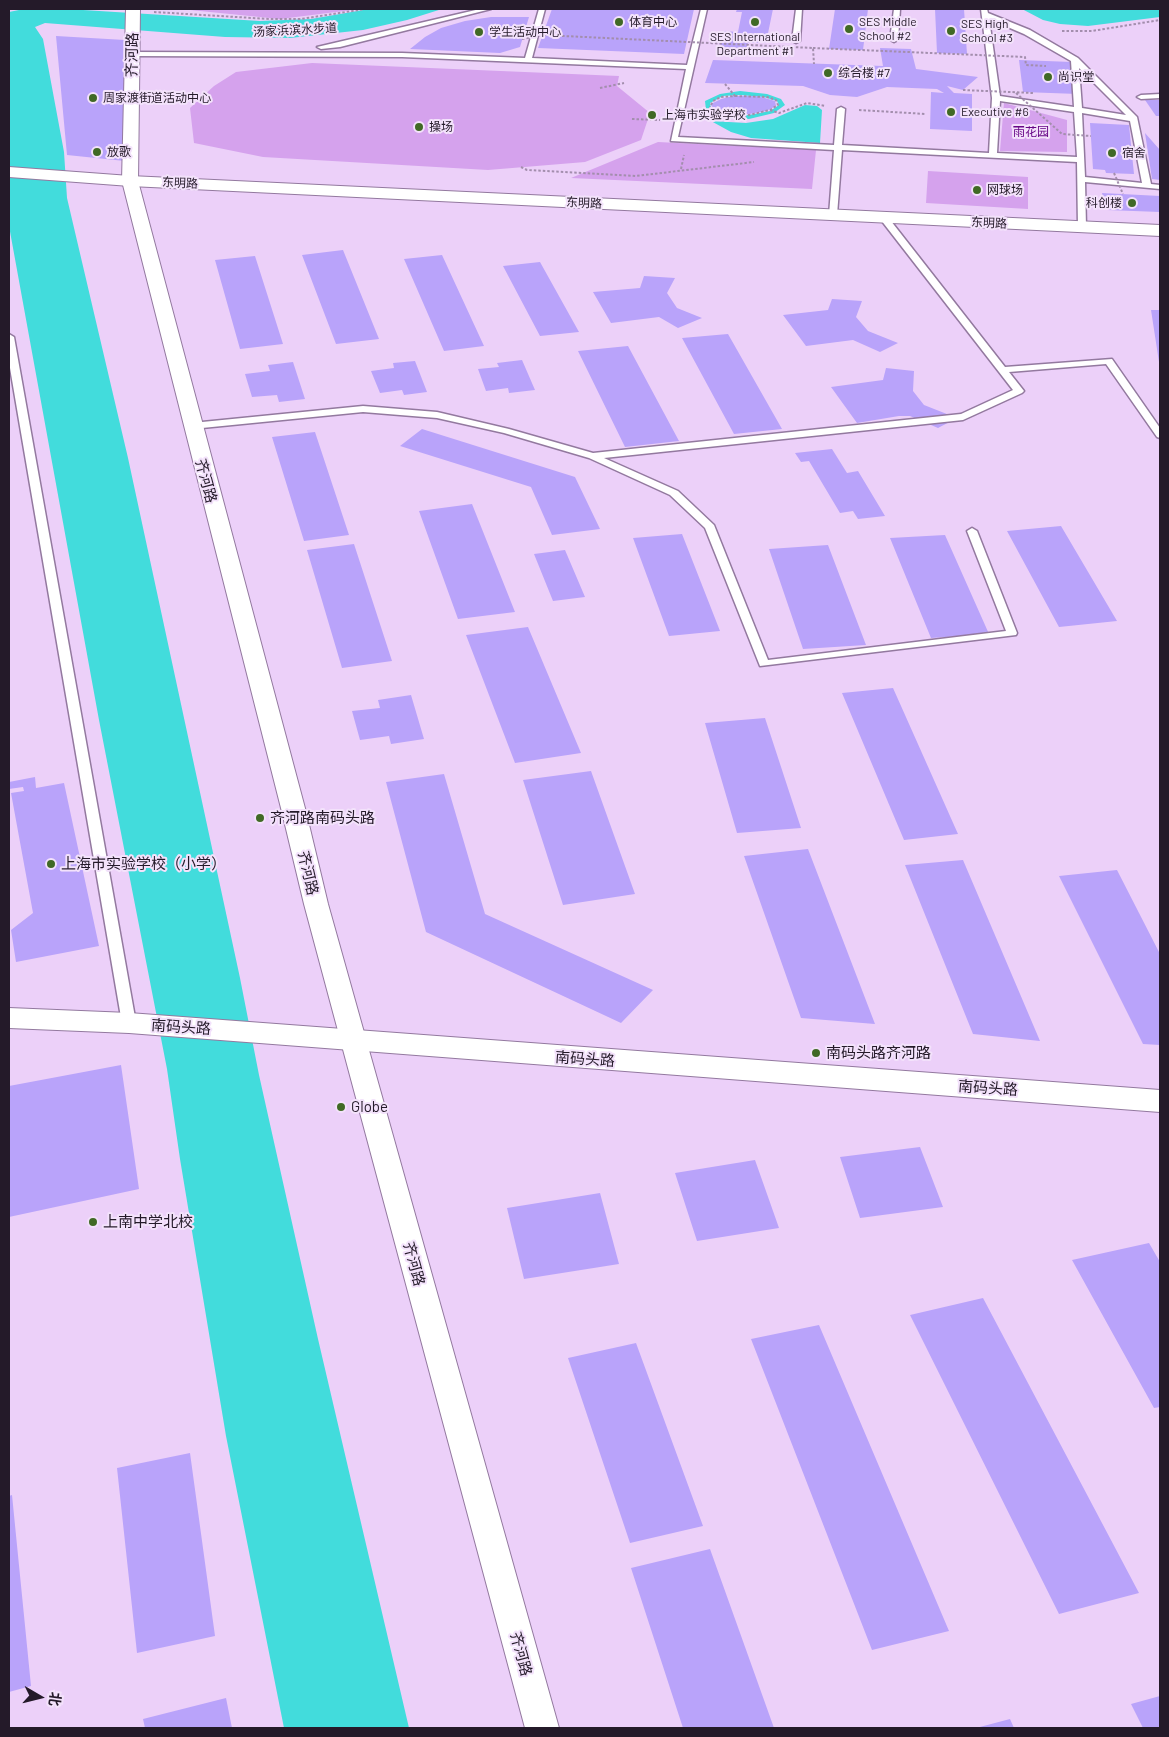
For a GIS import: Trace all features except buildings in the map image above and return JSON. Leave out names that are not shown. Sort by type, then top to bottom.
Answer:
[{"type":"main road","name":"东明路","points":[[9,172],[130,181],[1160,231]]},
{"type":"main road","name":"南码头路","points":[[9,1018],[129,1023],[1160,1101]]},
{"type":"street","name":"齐河路","points":[[133,10],[130,181],[316,904],[542,1728]]},
{"type":"lane","points":[[267,53],[340,45],[488,9]]},
{"type":"lane","points":[[528,59],[542,9]]},
{"type":"lane","points":[[704,9],[674,139],[1081,160]]},
{"type":"lane","points":[[796,41],[799,9]]},
{"type":"lane","points":[[894,40],[897,9]]},
{"type":"lane","points":[[985,12],[1027,32],[1075,60],[1134,119],[1146,186]]},
{"type":"lane","points":[[985,12],[996,98],[993,156]]},
{"type":"lane","points":[[402,55],[389,50],[393,37],[407,28]]},
{"type":"lane","points":[[132,54],[402,55],[690,67]]},
{"type":"lane","points":[[1075,60],[1081,160],[1082,227]]},
{"type":"lane","points":[[1141,97],[1160,96]]},
{"type":"lane","points":[[996,98],[1134,119]]},
{"type":"lane","points":[[833,215],[841,109]]},
{"type":"lane","points":[[1081,179],[1160,187]]},
{"type":"lane","points":[[592,456],[963,417],[1019,391],[884,218]]},
{"type":"lane","points":[[9,337],[129,1023]]},
{"type":"lane","points":[[1003,370],[1109,361],[1160,435]]},
{"type":"lane","points":[[192,426],[363,410],[436,415],[506,431],[592,456],[674,493],[710,528],[764,664],[1012,633],[972,531]]},
{"type":"path","name":"汤家浜滨水步道","points":[[133,10],[269,19],[301,19],[366,9]]},
{"type":"path","points":[[1060,31],[1092,31],[1160,20]]},
{"type":"path","points":[[522,39],[543,35],[1025,57],[1026,65],[1046,66]]},
{"type":"path","points":[[813,48],[814,64]]},
{"type":"path","points":[[725,84],[735,96]]},
{"type":"path","points":[[963,90],[1033,93]]},
{"type":"path","points":[[1016,93],[1062,134],[1091,136]]},
{"type":"path","points":[[735,96],[760,96],[776,100],[778,105],[771,110],[745,116],[712,110],[709,105],[721,98],[735,96]]},
{"type":"path","points":[[771,110],[776,112]]},
{"type":"path","points":[[632,119],[678,121]]},
{"type":"path","points":[[521,167],[527,170],[636,176],[700,166],[755,162]]},
{"type":"path","points":[[1114,173],[1123,194]]},
{"type":"green space","points":[[180,9],[360,9],[280,19]]},
{"type":"green space","name":"操场","points":[[312,63],[619,76],[617,86],[650,113],[641,140],[585,162],[488,170],[263,157],[194,143],[190,108],[214,86],[236,72]]},
{"type":"green space","name":"雨花园","points":[[1004,103],[1067,120],[1067,152],[1000,151]]},
{"type":"green space","points":[[658,142],[816,150],[812,189],[571,178]]},
{"type":"green space","name":"网球场","points":[[928,171],[1028,177],[1028,209],[926,203]]},
{"type":"shaded area","points":[[24,9],[67,9],[260,21],[311,19],[369,9],[442,9],[407,20],[363,30],[290,38],[225,37],[45,23],[35,27],[43,39],[64,152],[67,198],[128,458],[240,978],[259,1075],[318,1339],[409,1728],[284,1728],[226,1436],[167,1069],[99,720],[9,226],[9,12]]},
{"type":"shaded area","points":[[1022,9],[1160,9],[1160,17],[1088,26],[1060,24],[1043,20]]},
{"type":"shaded area","points":[[805,105],[817,106],[822,110],[820,143],[751,138],[731,132],[711,121],[746,123],[773,119]]},
{"type":"waterway","points":[[740,93],[765,95],[779,100],[782,105],[772,112],[749,117],[726,116],[709,110],[707,102],[722,95],[740,93]]},
{"type":"place","name":"体育中心","points":[[619,22]]},
{"type":"place","name":"SES International Department #1","points":[[755,22]]},
{"type":"place","name":"SES Middle School #2","points":[[849,29]]},
{"type":"place","name":"SES High School #3","points":[[951,31]]},
{"type":"place","name":"学生活动中心","points":[[479,32]]},
{"type":"place","name":"综合楼 #7","points":[[828,73]]},
{"type":"place","name":"尚识堂","points":[[1048,77]]},
{"type":"place","name":"周家渡街道活动中心","points":[[93,98]]},
{"type":"place","name":"Executive #6","points":[[951,112]]},
{"type":"place","name":"上海市实验学校","points":[[652,115]]},
{"type":"place","name":"操场","points":[[419,127]]},
{"type":"place","name":"放歌","points":[[97,152]]},
{"type":"place","name":"宿舍","points":[[1112,153]]},
{"type":"place","name":"网球场","points":[[977,190]]},
{"type":"place","name":"科创楼","points":[[1132,203]]},
{"type":"place","name":"齐河路南码头路","points":[[260,818]]},
{"type":"place","name":"上海市实验学校（小学）","points":[[51,864]]},
{"type":"place","name":"南码头路齐河路","points":[[816,1053]]},
{"type":"place","name":"Globe","points":[[341,1107]]},
{"type":"place","name":"上南中学北校","points":[[93,1222]]}]
